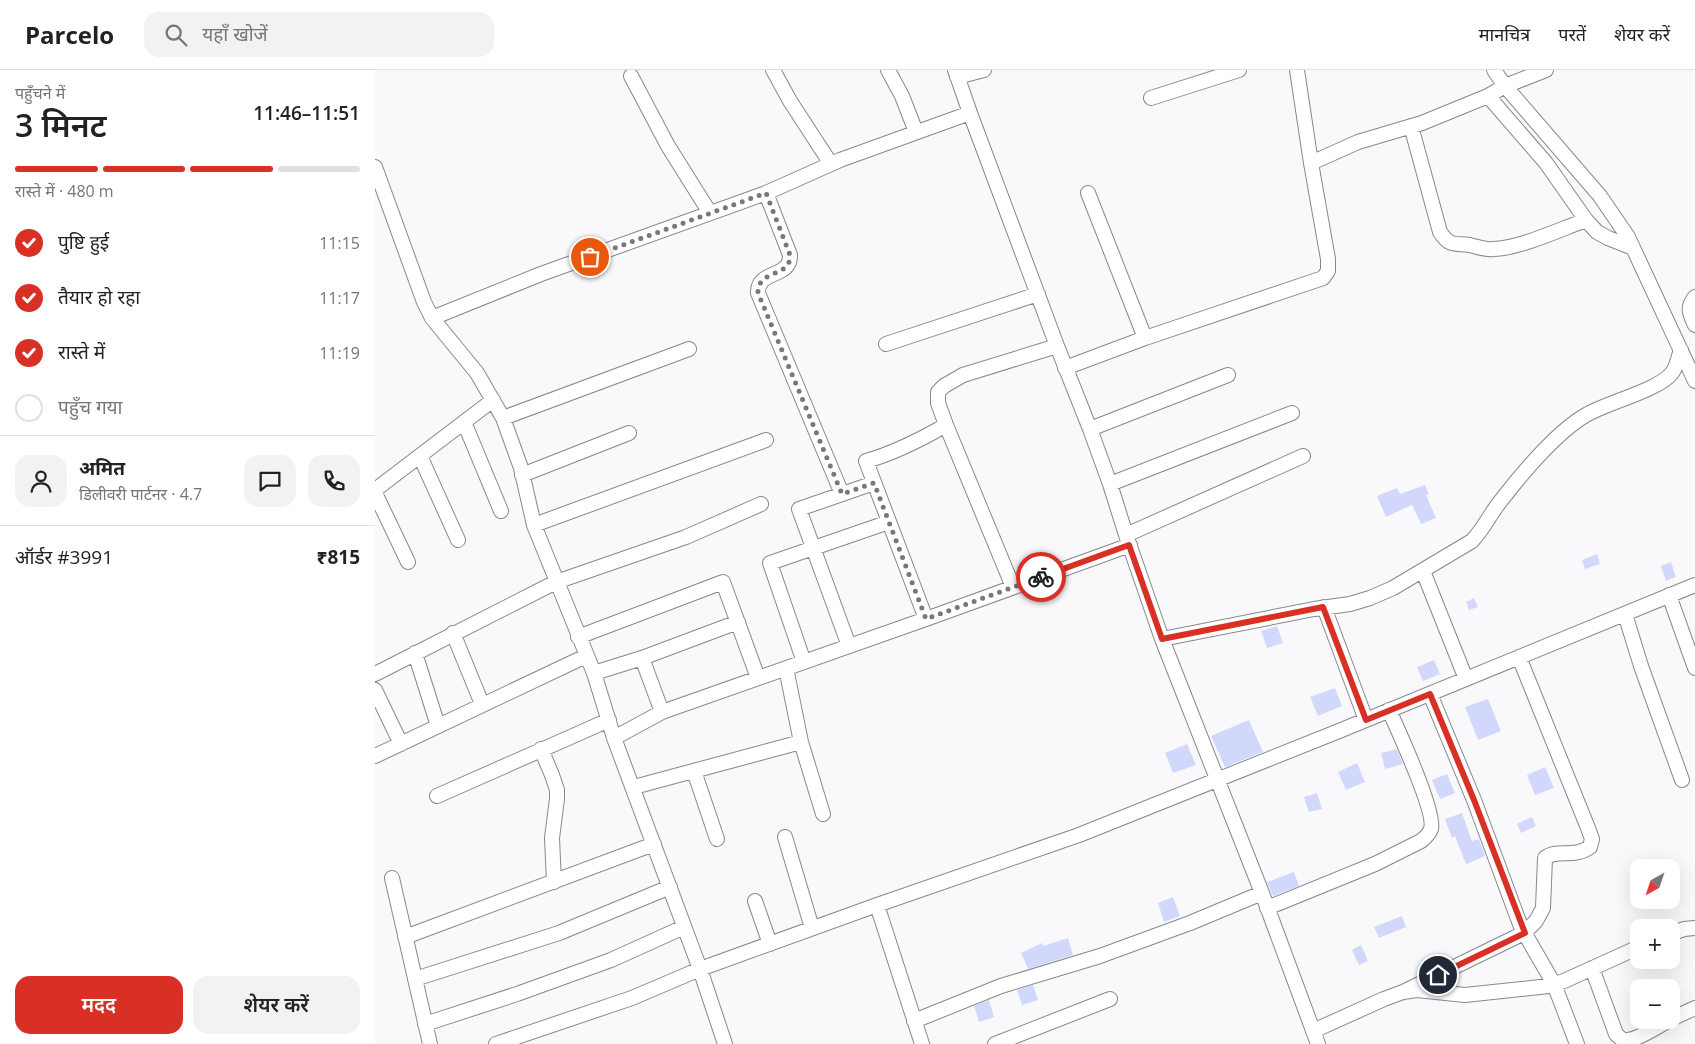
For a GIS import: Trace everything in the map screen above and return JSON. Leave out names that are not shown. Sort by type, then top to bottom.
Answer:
[{"type":"street","points":[[773,70],[790,101],[831,164]]},
{"type":"street","points":[[888,70],[902,96],[916,132]]},
{"type":"street","points":[[984,70],[956,73],[969,113],[1065,368],[1090,429],[1162,639],[1316,1038],[1403,992],[1525,933],[1536,921],[1543,908],[1545,858],[1558,853],[1575,854],[1590,847],[1592,839],[1519,657]]},
{"type":"street","points":[[1151,98],[1239,70]]},
{"type":"street","points":[[1065,368],[1145,338],[1323,278],[1328,271],[1328,259],[1297,70]]},
{"type":"street","points":[[1494,70],[1505,86],[1600,196],[1628,236],[1681,350],[1691,360],[1695,381]]},
{"type":"street","points":[[1311,163],[1358,142],[1411,126],[1488,96],[1505,86],[1546,70]]},
{"type":"street","points":[[631,76],[668,146],[710,212]]},
{"type":"street","points":[[1488,96],[1546,164],[1586,220],[1597,232],[1633,248]]},
{"type":"street","points":[[432,318],[541,274],[766,193],[831,164],[969,113]]},
{"type":"street","points":[[1411,126],[1440,232],[1451,244],[1484,249],[1500,248],[1524,242],[1586,220]]},
{"type":"street","points":[[375,167],[432,318],[470,363],[503,418],[523,475],[534,525],[593,673],[614,738],[700,969],[725,1044]]},
{"type":"street","points":[[766,193],[790,255],[790,262],[787,267],[761,281],[758,293],[842,494]]},
{"type":"street","points":[[1088,193],[1145,338]]},
{"type":"street","points":[[886,344],[1038,294]]},
{"type":"street","points":[[1695,297],[1690,304],[1690,311],[1695,325]]},
{"type":"street","points":[[1013,587],[946,425],[938,403],[938,392],[944,386],[963,375],[1057,346]]},
{"type":"street","points":[[503,418],[689,349]]},
{"type":"street","points":[[1162,639],[1323,607],[1350,604],[1371,598],[1393,588],[1472,541],[1482,530],[1501,499],[1544,450],[1572,424],[1594,411],[1662,382],[1671,374],[1681,350]]},
{"type":"street","points":[[1090,429],[1229,375]]},
{"type":"street","points":[[408,562],[375,491],[493,400]]},
{"type":"street","points":[[1110,484],[1291,413]]},
{"type":"street","points":[[464,422],[501,511]]},
{"type":"street","points":[[926,619],[866,461],[887,455],[922,439],[946,425]]},
{"type":"street","points":[[523,475],[629,433]]},
{"type":"street","points":[[534,525],[766,440]]},
{"type":"street","points":[[420,456],[458,540]]},
{"type":"street","points":[[614,738],[662,712],[1013,587],[1128,540],[1303,456]]},
{"type":"street","points":[[849,646],[799,509],[874,483]]},
{"type":"street","points":[[375,674],[556,582],[686,537],[761,504]]},
{"type":"street","points":[[804,662],[770,563],[889,522]]},
{"type":"street","points":[[1423,571],[1466,679]]},
{"type":"street","points":[[578,637],[723,582],[758,678]]},
{"type":"street","points":[[496,1044],[513,1041],[632,998],[700,969],[812,928],[1079,835],[1695,585]]},
{"type":"street","points":[[1669,595],[1695,668]]},
{"type":"street","points":[[1323,607],[1366,720]]},
{"type":"street","points":[[1625,614],[1641,666],[1682,780]]},
{"type":"street","points":[[593,673],[641,658],[738,622]]},
{"type":"street","points":[[453,633],[482,704]]},
{"type":"street","points":[[415,653],[438,726]]},
{"type":"street","points":[[375,756],[586,656]]},
{"type":"street","points":[[641,658],[662,712]]},
{"type":"street","points":[[786,668],[801,742],[823,814]]},
{"type":"street","points":[[375,690],[401,744]]},
{"type":"street","points":[[1430,694],[1477,808],[1525,933],[1554,984],[1577,1044]]},
{"type":"street","points":[[1267,908],[1375,864],[1421,841],[1427,836],[1431,829],[1431,821],[1421,786],[1389,710]]},
{"type":"street","points":[[437,796],[609,720]]},
{"type":"street","points":[[633,787],[801,742]]},
{"type":"street","points":[[541,749],[553,775],[557,790],[552,838],[554,882]]},
{"type":"street","points":[[694,771],[717,839]]},
{"type":"street","points":[[785,837],[812,928]]},
{"type":"street","points":[[405,937],[654,844]]},
{"type":"street","points":[[392,878],[430,1044]]},
{"type":"street","points":[[415,978],[559,933],[670,887]]},
{"type":"street","points":[[914,1021],[1001,986],[1100,956],[1190,923],[1261,893]]},
{"type":"street","points":[[755,901],[770,944]]},
{"type":"street","points":[[877,905],[922,1044]]},
{"type":"street","points":[[425,1024],[517,994],[611,960],[684,927]]},
{"type":"street","points":[[1680,931],[1695,928]]},
{"type":"street","points":[[1403,992],[1417,990],[1465,995],[1554,984],[1630,951]]},
{"type":"street","points":[[1592,968],[1615,1034],[1621,1039],[1628,1040],[1637,1038],[1654,1029]]},
{"type":"street","points":[[995,1044],[1111,999]]},
{"type":"street","points":[[1680,1015],[1695,1008]]},
{"type":"building","points":[[1425,485],[1429,494],[1426,495],[1436,518],[1421,524],[1412,505],[1386,517],[1377,496],[1397,488],[1400,494]]},
{"type":"building","points":[[1597,554],[1600,564],[1585,569],[1582,560]]},
{"type":"building","points":[[1671,562],[1676,577],[1666,581],[1661,566]]},
{"type":"building","points":[[1474,598],[1478,607],[1469,610],[1466,602]]},
{"type":"building","points":[[1277,626],[1283,643],[1267,648],[1261,631]]},
{"type":"building","points":[[1434,660],[1440,674],[1423,681],[1417,667]]},
{"type":"building","points":[[1335,688],[1342,706],[1318,716],[1310,697]]},
{"type":"building","points":[[1488,699],[1501,731],[1478,740],[1465,707]]},
{"type":"building","points":[[1249,720],[1263,752],[1225,767],[1211,736]]},
{"type":"building","points":[[1187,744],[1196,765],[1173,773],[1165,753]]},
{"type":"building","points":[[1397,749],[1403,764],[1385,769],[1381,753]]},
{"type":"building","points":[[1357,763],[1365,782],[1346,790],[1338,772]]},
{"type":"building","points":[[1545,767],[1554,788],[1535,795],[1527,775]]},
{"type":"building","points":[[1447,774],[1455,793],[1440,799],[1432,780]]},
{"type":"building","points":[[1317,793],[1322,809],[1309,812],[1304,797]]},
{"type":"building","points":[[1462,813],[1472,841],[1479,839],[1485,856],[1466,864],[1455,836],[1452,838],[1445,819]]},
{"type":"building","points":[[1532,817],[1536,826],[1521,833],[1517,824]]},
{"type":"building","points":[[1294,872],[1299,886],[1273,896],[1267,882]]},
{"type":"building","points":[[1173,897],[1180,916],[1164,922],[1158,903]]},
{"type":"building","points":[[1402,916],[1406,927],[1379,938],[1374,927]]},
{"type":"building","points":[[1068,938],[1073,955],[1028,969],[1021,953],[1042,943],[1043,946]]},
{"type":"building","points":[[1361,945],[1368,961],[1359,965],[1352,950]]},
{"type":"building","points":[[1033,985],[1038,1000],[1022,1005],[1017,990]]},
{"type":"building","points":[[989,1000],[994,1017],[979,1022],[974,1006]]},
{"type":"way so far","points":[[590,257],[766,193],[790,255],[790,262],[787,267],[761,281],[758,293],[842,494],[874,483],[926,619],[1041,577]]},
{"type":"route","points":[[1041,577],[1129,545],[1162,639],[1323,607],[1366,720],[1430,694],[1474,800],[1521,927],[1525,933],[1438,975]]}]
